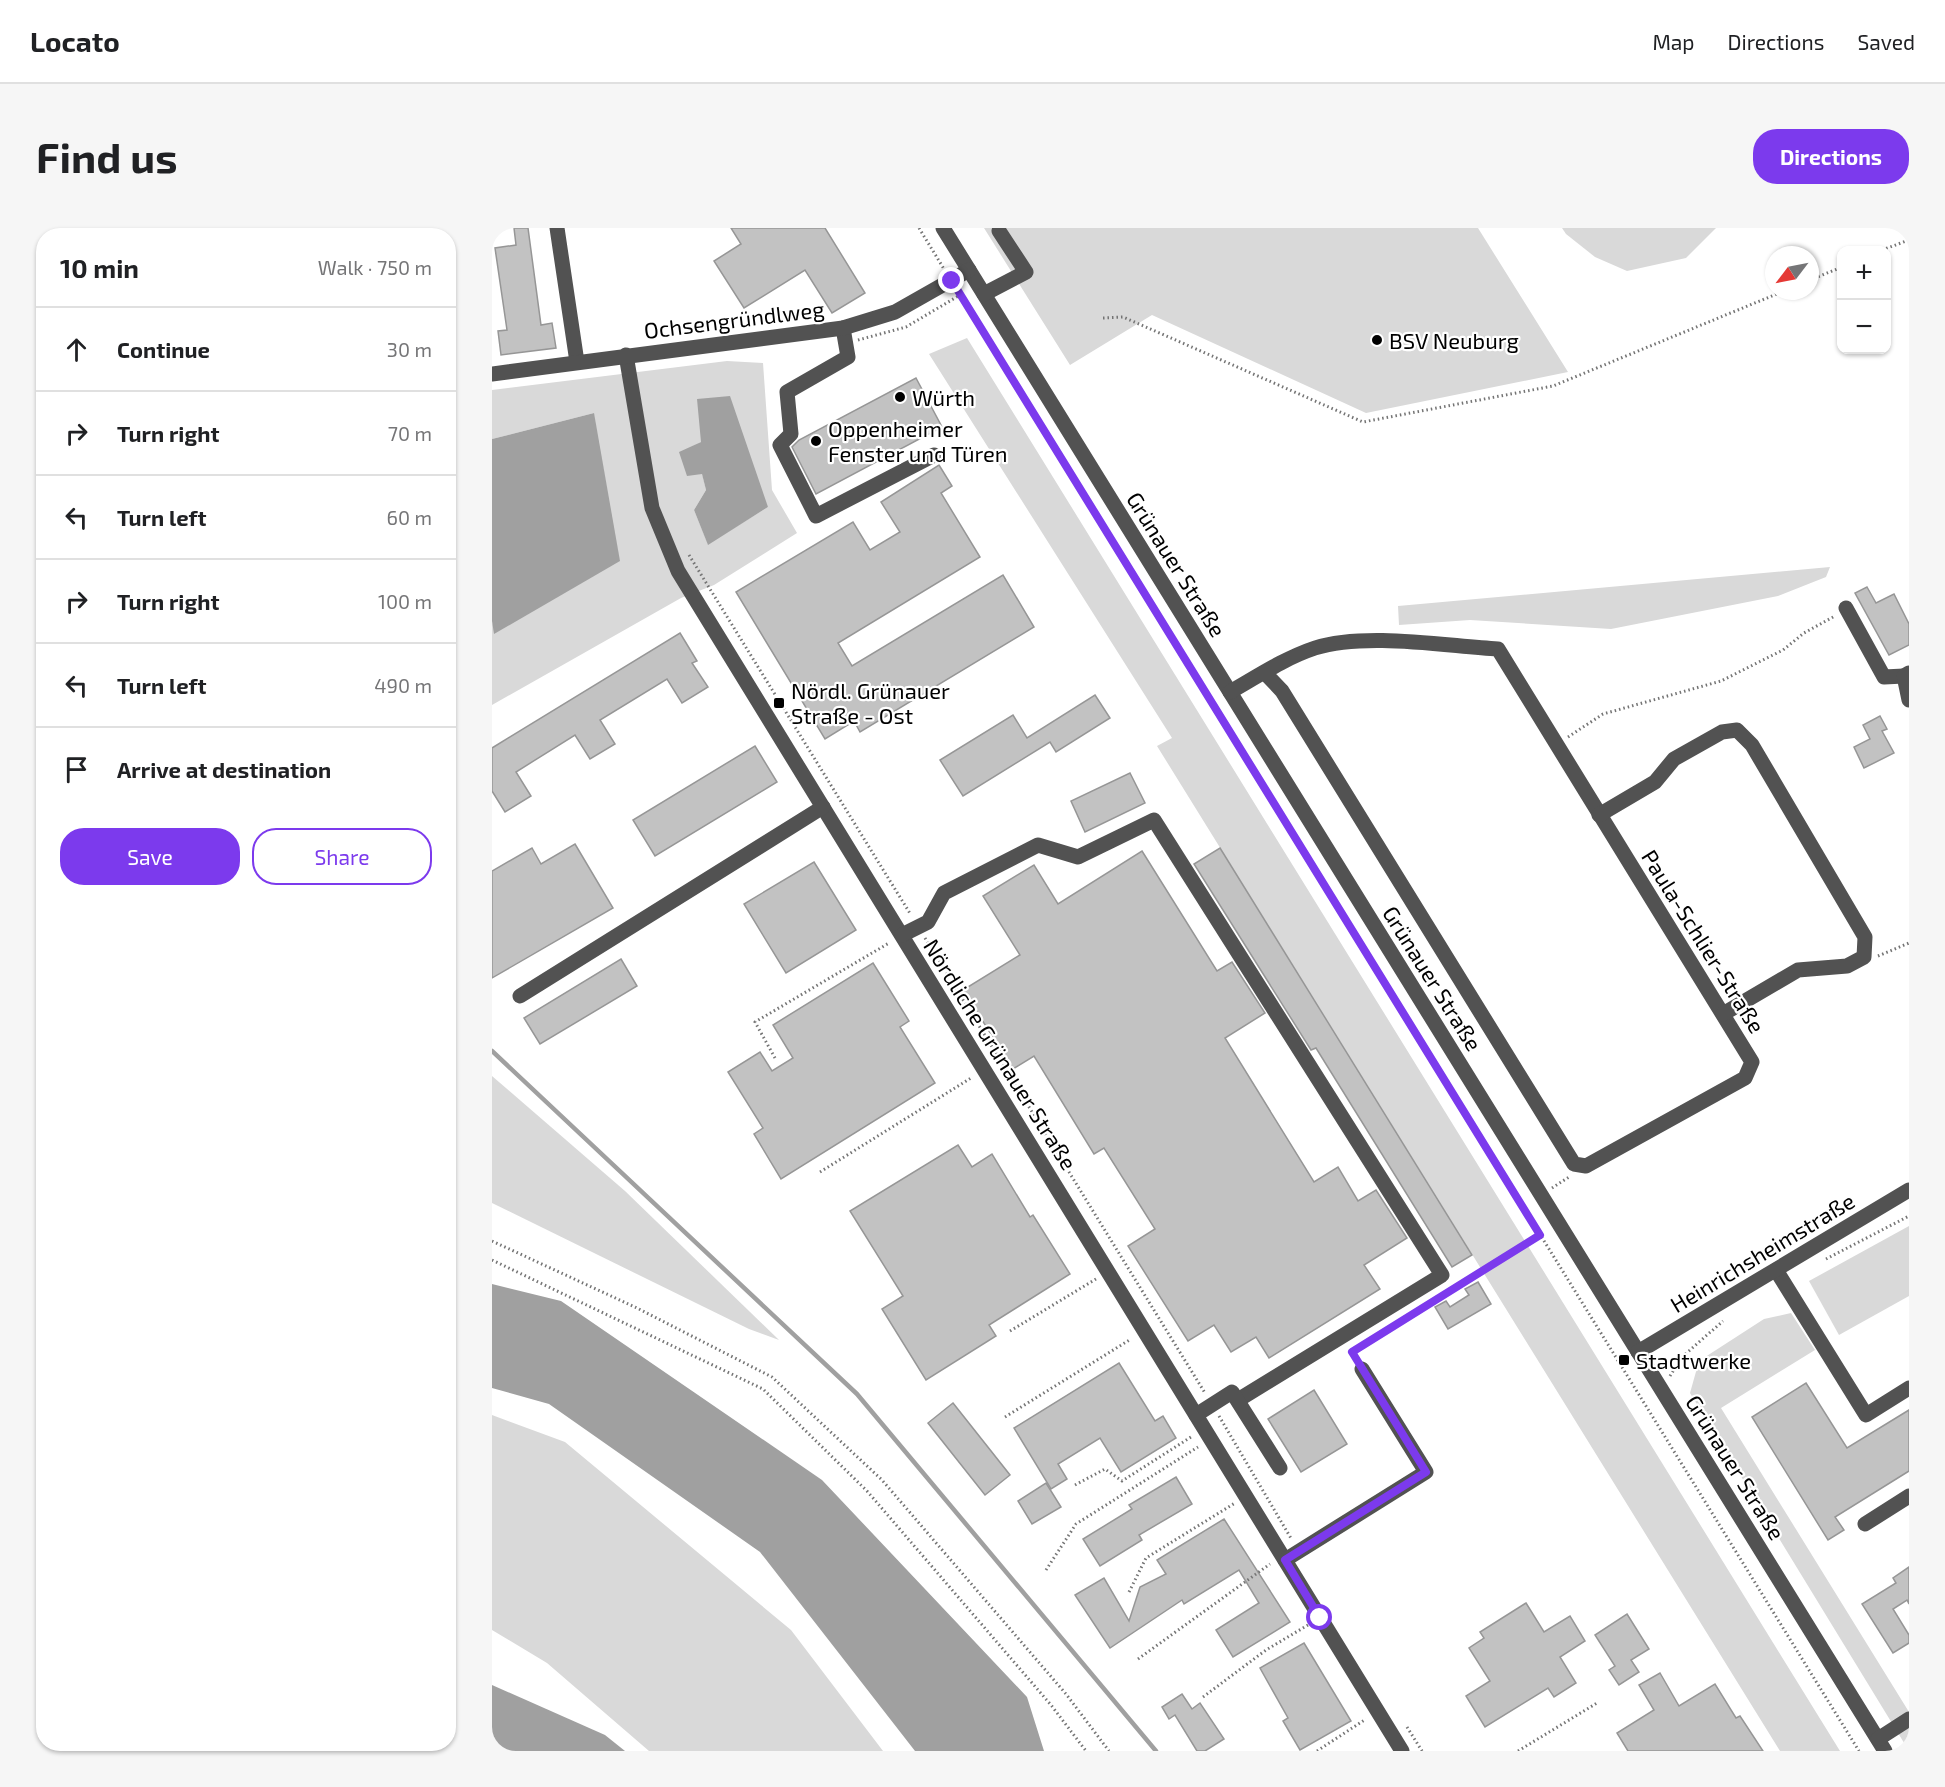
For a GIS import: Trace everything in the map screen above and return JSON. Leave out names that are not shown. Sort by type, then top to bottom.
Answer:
[{"type":"street","points":[[557,228],[577,362]]},
{"type":"street","name":"Grünauer Straße","points":[[943,228],[1882,1745]]},
{"type":"street","points":[[984,294],[1026,272],[999,231]]},
{"type":"street","name":"Ochsengründlweg","points":[[492,374],[626,355],[844,336],[895,312],[969,270]]},
{"type":"street","points":[[844,336],[848,357],[788,392],[791,434],[780,445],[816,516],[934,454]]},
{"type":"street","name":"Nördliche Grünauer Straße","points":[[626,355],[652,508],[678,571],[1402,1751]]},
{"type":"street","points":[[1846,608],[1884,677],[1906,674],[1909,700]]},
{"type":"street","name":"Paula-Schlier-Straße","points":[[1230,692],[1290,657],[1318,647],[1356,640],[1498,649],[1558,743],[1599,815],[1752,1062],[1745,1078],[1586,1166]]},
{"type":"street","points":[[1264,672],[1282,691],[1574,1164],[1586,1166]]},
{"type":"street","points":[[1599,815],[1655,782],[1674,759],[1722,732],[1737,730],[1752,745],[1864,937],[1864,957],[1847,966],[1798,970],[1723,1014]]},
{"type":"street","points":[[520,996],[823,807]]},
{"type":"street","points":[[902,935],[928,922],[944,893],[1038,845],[1077,857],[1154,820],[1442,1275],[1238,1400]]},
{"type":"street","name":"Heinrichsheimstraße","points":[[1638,1352],[1909,1190]]},
{"type":"street","points":[[1776,1270],[1866,1415],[1909,1388]]},
{"type":"street","points":[[1284,1558],[1426,1472],[1362,1369]]},
{"type":"street","points":[[1196,1415],[1232,1392],[1280,1468]]},
{"type":"street","points":[[1865,1524],[1909,1496]]},
{"type":"street","points":[[1882,1745],[1909,1719]]},
{"type":"path","points":[[919,228],[1859,1751]]},
{"type":"path","points":[[1891,247],[1909,240]]},
{"type":"path","points":[[1819,276],[1837,269]]},
{"type":"path","points":[[844,336],[906,327],[960,295]]},
{"type":"path","points":[[1103,318],[1123,317],[1363,422],[1553,386],[1765,299]]},
{"type":"path","points":[[688,554],[1212,1405],[1299,1551]]},
{"type":"path","points":[[1558,743],[1603,714],[1721,681],[1783,650],[1804,633],[1846,608]]},
{"type":"path","points":[[775,1058],[755,1022],[902,935]]},
{"type":"path","points":[[1864,957],[1882,956],[1909,943]]},
{"type":"path","points":[[820,1172],[984,1070]]},
{"type":"path","points":[[1540,1195],[1586,1166]]},
{"type":"path","points":[[1362,1369],[1352,1352],[1540,1235]]},
{"type":"path","points":[[492,1241],[638,1308],[772,1377],[882,1480],[1066,1694],[1109,1751]]},
{"type":"path","points":[[492,1260],[764,1389],[867,1491],[1051,1705],[1086,1751]]},
{"type":"path","points":[[1010,1330],[1108,1272]]},
{"type":"path","points":[[1005,1417],[1145,1331]]},
{"type":"path","points":[[1075,1485],[1105,1469],[1122,1481],[1208,1434]]},
{"type":"path","points":[[1046,1570],[1076,1524],[1208,1434]]},
{"type":"path","points":[[1129,1592],[1146,1558],[1246,1496]]},
{"type":"path","points":[[1138,1659],[1284,1558]]},
{"type":"path","points":[[1203,1697],[1266,1650],[1320,1618]]},
{"type":"path","points":[[1518,1751],[1597,1703]]},
{"type":"path","points":[[1317,1751],[1378,1711]]},
{"type":"path","points":[[1403,1721],[1422,1751]]},
{"type":"shaded area","name":"BSV Neuburg","points":[[984,228],[1478,228],[1568,372],[1366,413],[1152,315],[1070,365]]},
{"type":"shaded area","points":[[1562,228],[1716,228],[1686,258],[1627,271],[1595,257],[1566,234]]},
{"type":"shaded area","points":[[967,338],[1840,1751],[1780,1751],[1157,746],[1172,738],[929,354]]},
{"type":"shaded area","points":[[727,361],[763,363],[772,490],[797,533],[714,585],[681,598],[492,705],[492,621],[495,633],[594,413],[492,439],[492,390]],"holes":[[[701,442],[768,507],[708,544],[694,510],[706,490],[702,473],[680,453]]]},
{"type":"shaded area","points":[[730,396],[768,507],[708,545],[694,510],[706,490],[702,474],[687,476],[679,452],[701,442],[697,399]]},
{"type":"shaded area","points":[[594,413],[620,561],[494,634],[492,621],[492,439]]},
{"type":"shaded area","points":[[1830,567],[1826,577],[1778,596],[1611,629],[1470,620],[1399,625],[1398,606]]},
{"type":"shaded area","points":[[492,1076],[625,1191],[779,1340],[749,1329],[492,1203]]},
{"type":"shaded area","points":[[1909,1226],[1909,1296],[1839,1335],[1809,1281]]},
{"type":"shaded area","points":[[492,1284],[561,1301],[822,1480],[1027,1697],[1044,1751],[915,1751],[760,1552],[549,1404],[492,1388]]},
{"type":"shaded area","points":[[1791,1313],[1815,1350],[1721,1408],[1909,1712],[1909,1751],[1690,1393],[1699,1361],[1764,1319]]},
{"type":"shaded area","points":[[492,1415],[565,1442],[791,1630],[883,1751],[649,1751],[547,1663],[492,1630]]},
{"type":"shaded area","points":[[492,1685],[605,1735],[625,1751],[492,1751]]},
{"type":"building","points":[[514,228],[528,228],[541,325],[552,323],[556,348],[501,355],[498,331],[507,330],[495,248],[516,245]]},
{"type":"building","points":[[731,228],[825,228],[865,293],[832,313],[805,270],[744,308],[714,261],[741,244]]},
{"type":"building","points":[[916,378],[942,427],[816,494],[792,447],[799,440]]},
{"type":"building","points":[[939,465],[952,486],[941,493],[980,557],[838,643],[852,666],[1003,575],[1034,627],[860,732],[854,721],[825,739],[736,592],[853,522],[870,550],[900,532],[881,502]]},
{"type":"building","points":[[1867,587],[1876,603],[1894,594],[1909,624],[1909,645],[1889,655],[1855,593]]},
{"type":"building","points":[[680,633],[697,661],[692,663],[708,687],[682,703],[667,679],[600,720],[615,744],[590,759],[575,735],[516,772],[531,796],[505,812],[492,791],[492,748]]},
{"type":"building","points":[[1095,695],[1110,718],[1056,752],[1050,742],[963,796],[940,760],[1013,715],[1027,738]]},
{"type":"building","points":[[1880,716],[1887,729],[1882,731],[1894,753],[1864,768],[1854,747],[1870,739],[1863,725]]},
{"type":"building","points":[[755,746],[777,782],[655,856],[633,820]]},
{"type":"building","points":[[1130,773],[1145,803],[1085,832],[1071,801]]},
{"type":"building","points":[[575,844],[613,908],[492,978],[492,871],[532,848],[541,864]]},
{"type":"building","points":[[1220,848],[1472,1255],[1452,1267],[1316,1048],[1311,1050],[1194,864]]},
{"type":"building","points":[[1142,851],[1217,971],[1232,962],[1265,1013],[1225,1038],[1314,1182],[1338,1167],[1358,1201],[1376,1190],[1407,1238],[1364,1265],[1380,1289],[1269,1358],[1256,1337],[1231,1352],[1214,1325],[1188,1341],[1128,1246],[1155,1229],[1104,1148],[1094,1154],[1034,1056],[1013,1069],[963,990],[1020,955],[983,896],[1034,865],[1058,904]]},
{"type":"building","points":[[814,862],[856,930],[786,973],[744,904]]},
{"type":"building","points":[[621,959],[637,986],[540,1044],[524,1018]]},
{"type":"building","points":[[873,963],[909,1021],[900,1027],[935,1083],[781,1179],[754,1134],[763,1128],[728,1072],[760,1052],[772,1071],[793,1058],[773,1025]]},
{"type":"building","points":[[958,1145],[972,1167],[992,1154],[1030,1217],[1033,1215],[1070,1274],[989,1325],[996,1336],[926,1380],[882,1309],[903,1296],[850,1211]]},
{"type":"building","points":[[1478,1282],[1491,1304],[1448,1329],[1435,1307],[1446,1301],[1450,1307],[1469,1295],[1465,1289]]},
{"type":"building","points":[[1119,1363],[1155,1421],[1163,1416],[1176,1438],[1121,1472],[1100,1438],[1058,1464],[1067,1479],[1051,1489],[1014,1428]]},
{"type":"building","points":[[1806,1383],[1847,1448],[1909,1410],[1909,1471],[1835,1517],[1844,1530],[1828,1540],[1752,1417]]},
{"type":"building","points":[[1314,1390],[1347,1444],[1301,1472],[1268,1419]]},
{"type":"building","points":[[953,1403],[1010,1475],[985,1495],[928,1423]]},
{"type":"building","points":[[1176,1477],[1192,1504],[1139,1535],[1142,1540],[1100,1566],[1083,1539],[1132,1509],[1129,1505]]},
{"type":"building","points":[[1046,1483],[1061,1507],[1032,1524],[1018,1501]]},
{"type":"building","points":[[1224,1519],[1290,1622],[1233,1657],[1216,1630],[1259,1603],[1239,1570],[1184,1604],[1182,1600],[1110,1648],[1075,1595],[1104,1578],[1129,1621],[1140,1587],[1166,1574],[1157,1560]]},
{"type":"building","points":[[1909,1567],[1909,1604],[1907,1600],[1893,1609],[1909,1635],[1909,1643],[1893,1653],[1862,1604],[1896,1583],[1893,1578]]},
{"type":"building","points":[[1526,1603],[1544,1632],[1570,1616],[1585,1641],[1560,1657],[1576,1683],[1554,1697],[1548,1688],[1485,1727],[1466,1696],[1490,1681],[1469,1648],[1484,1638],[1480,1632]]},
{"type":"building","points":[[1627,1614],[1649,1649],[1631,1660],[1639,1672],[1619,1685],[1609,1670],[1615,1666],[1595,1635]]},
{"type":"building","points":[[1304,1643],[1351,1721],[1300,1750],[1283,1721],[1288,1718],[1260,1668]]},
{"type":"building","points":[[1660,1673],[1679,1706],[1715,1684],[1736,1718],[1740,1716],[1763,1751],[1628,1751],[1617,1733],[1654,1710],[1639,1685]]},
{"type":"building","points":[[1182,1694],[1192,1709],[1200,1703],[1224,1739],[1205,1751],[1197,1751],[1175,1715],[1169,1719],[1162,1707]]},
{"type":"waterway","points":[[492,1051],[857,1394],[1156,1751]]},
{"type":"place","name":"BSV Neuburg","points":[[1377,340]]},
{"type":"place","name":"Würth","points":[[900,397]]},
{"type":"place","name":"Oppenheimer Fenster und Türen","points":[[816,441]]},
{"type":"place","name":"Nördl. Grünauer Straße - Ost","points":[[779,703]]},
{"type":"place","name":"Stadtwerke","points":[[1624,1360]]},
{"type":"route","points":[[952,281],[1540,1235],[1352,1352],[1426,1472],[1285,1560],[1320,1618]]}]
